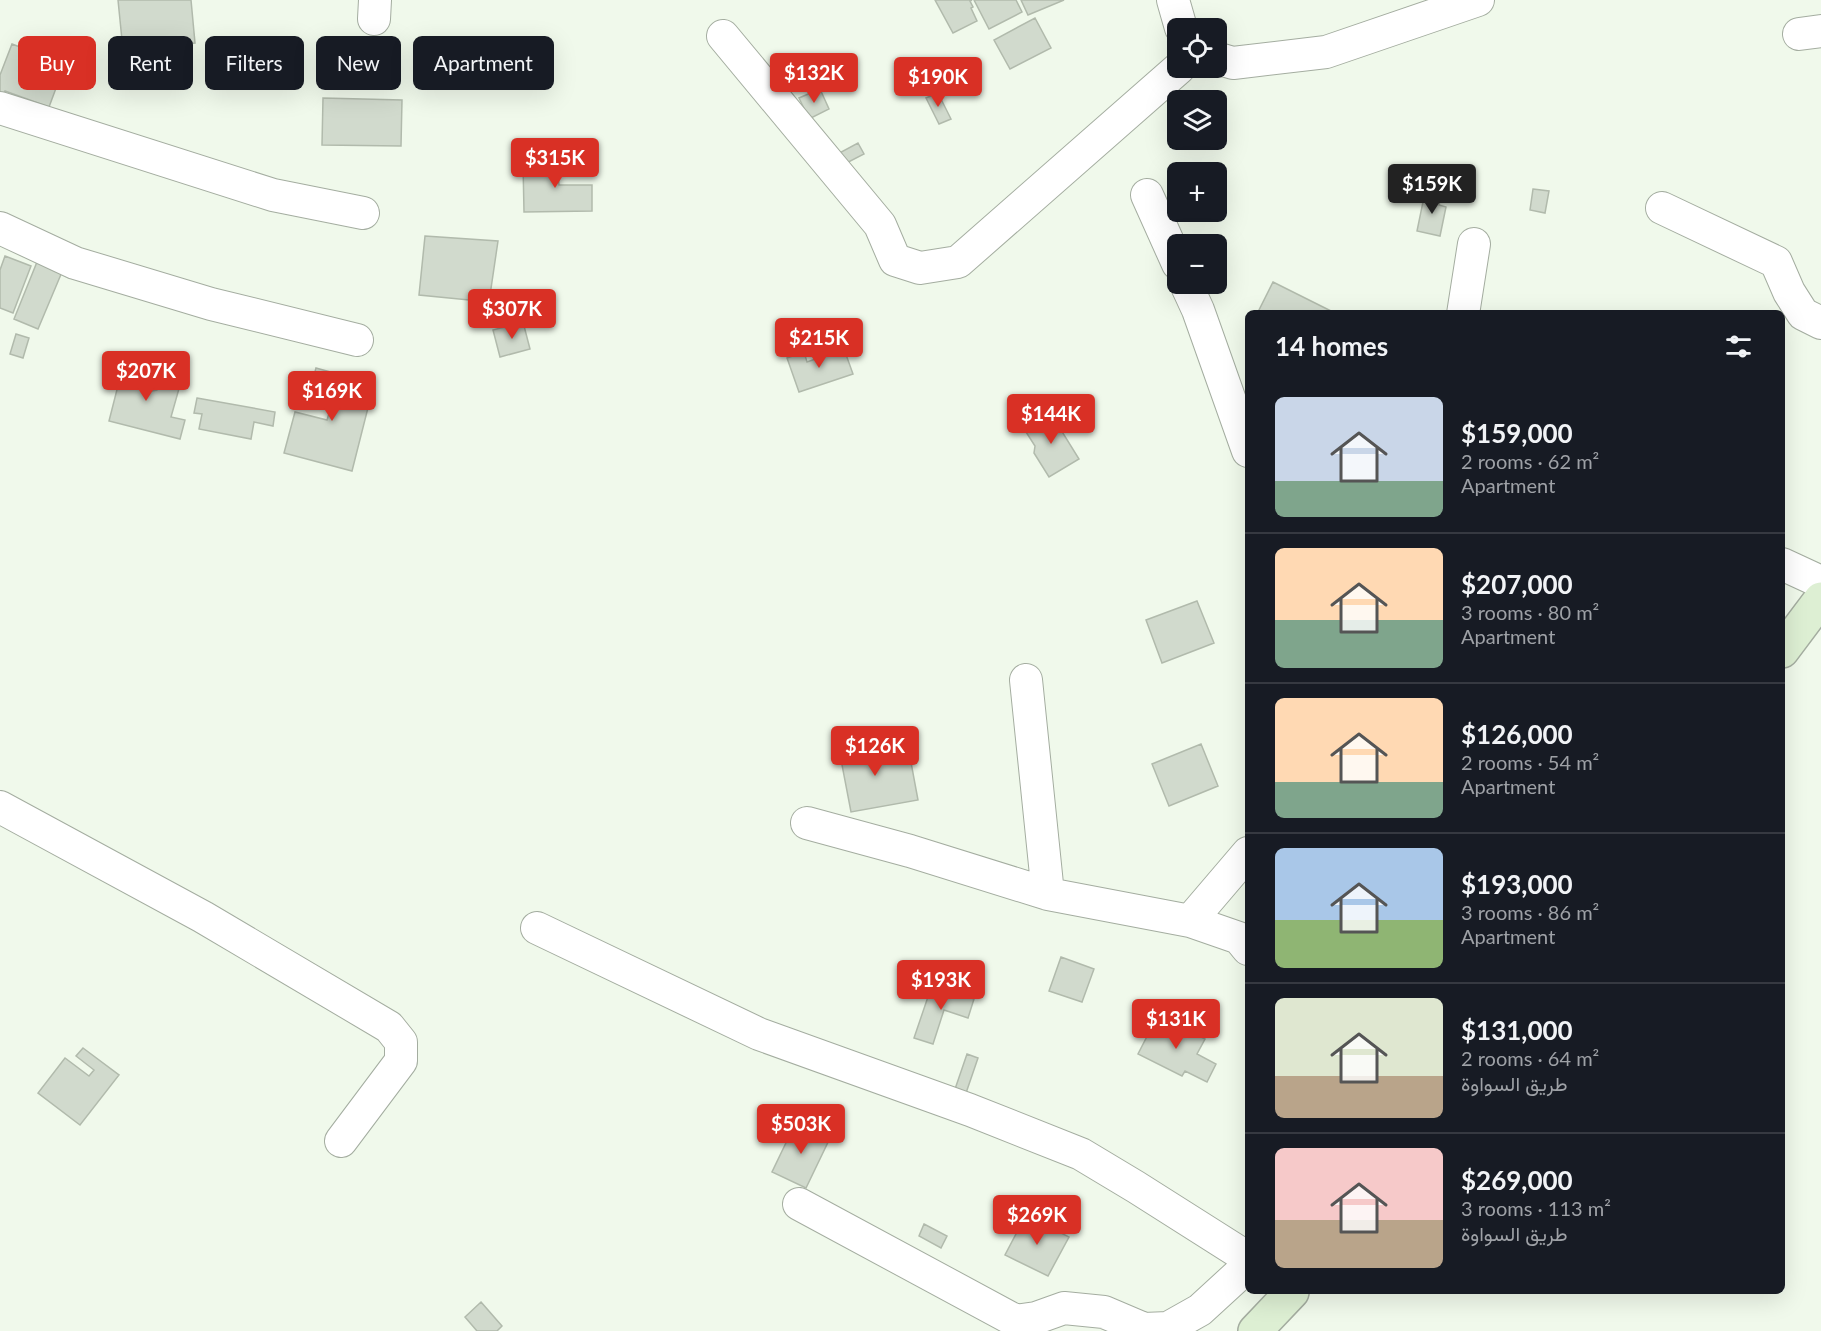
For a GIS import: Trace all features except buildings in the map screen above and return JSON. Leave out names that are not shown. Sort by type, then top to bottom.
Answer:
[{"type":"street","points":[[1173,0],[1178,18]]},
{"type":"street","points":[[1227,61],[1233,63],[1326,52],[1478,0]]},
{"type":"street","points":[[723,36],[880,225],[895,260],[920,268],[958,262],[1168,78]]},
{"type":"street","points":[[0,108],[273,195],[363,213]]},
{"type":"street","points":[[1147,195],[1167,240]]},
{"type":"street","points":[[1662,208],[1776,262],[1789,292],[1803,314],[1821,323]]},
{"type":"street","points":[[0,228],[75,263],[211,304],[357,340]]},
{"type":"street","points":[[1464,310],[1474,244]]},
{"type":"street","points":[[1191,294],[1245,443]]},
{"type":"street","points":[[1785,565],[1821,582]]},
{"type":"street","points":[[1785,647],[1821,599]]},
{"type":"street","points":[[1026,680],[1048,894]]},
{"type":"street","points":[[0,807],[203,917],[389,1027],[400,1042],[400,1061],[341,1141]]},
{"type":"street","points":[[807,823],[910,851],[1048,894],[1190,921],[1239,938],[1245,946]]},
{"type":"street","points":[[1190,921],[1245,857]]},
{"type":"street","points":[[537,928],[759,1034],[970,1110],[1081,1154],[1136,1186],[1245,1256]]},
{"type":"street","points":[[800,1204],[1016,1321],[1036,1318],[1065,1308],[1104,1312],[1144,1329],[1168,1328],[1200,1310],[1245,1269]]},
{"type":"street","points":[[1255,1331],[1290,1294]]}]
